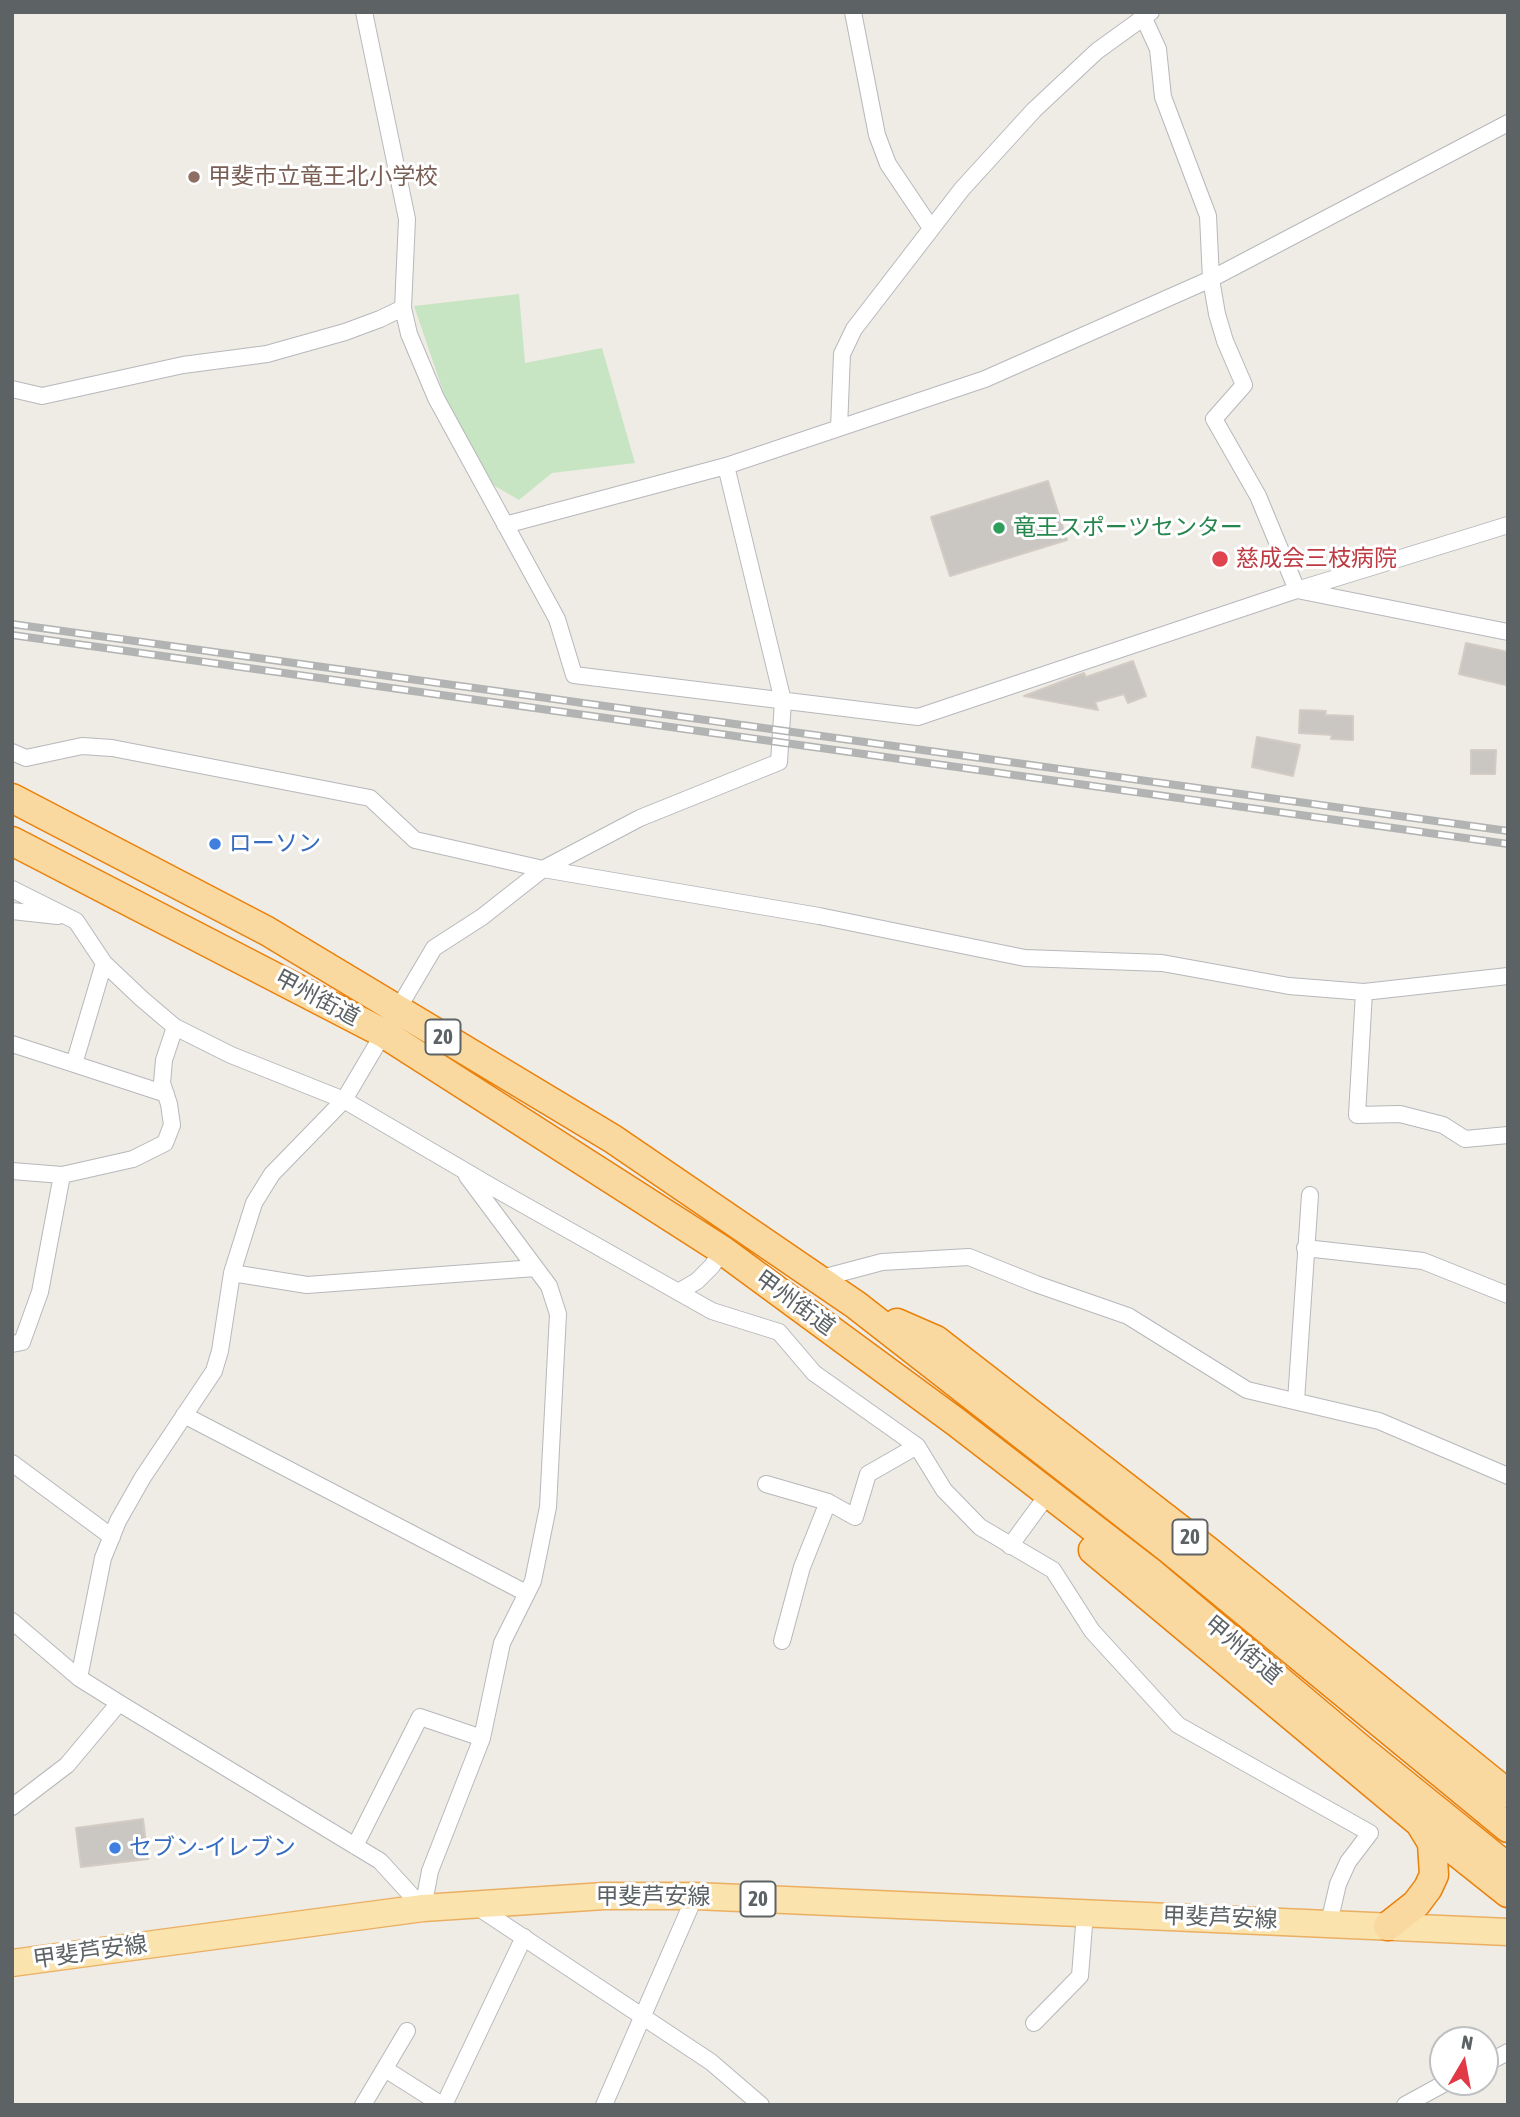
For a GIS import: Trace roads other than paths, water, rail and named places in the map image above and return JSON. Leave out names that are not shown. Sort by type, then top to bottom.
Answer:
[{"type":"highway","name":"甲州街道","points":[[12,798],[267,931],[389,1021],[722,1250],[956,1422],[1149,1571],[1508,1868]]},
{"type":"highway","name":"甲州街道","points":[[12,841],[389,1021],[613,1139],[856,1305],[1169,1549],[1508,1828]]},
{"type":"highway","name":"20","points":[[787,1297],[824,1341],[851,1364],[1040,1505],[1420,1823],[1508,1893]]},
{"type":"highway","name":"甲州街道","points":[[856,1305],[936,1340],[1228,1567],[1508,1794]]},
{"type":"highway","points":[[1388,1926],[1416,1904],[1434,1875],[1432,1843],[1420,1823]]},
{"type":"main road","name":"甲斐芦安線","points":[[12,1963],[423,1908],[604,1896],[695,1896],[1508,1932]]},
{"type":"street","points":[[364,12],[407,219],[403,307],[409,334],[436,398],[557,619],[574,675],[919,717],[1297,590],[1508,525]]},
{"type":"street","points":[[853,12],[877,135],[888,164],[931,228]]},
{"type":"street","points":[[839,428],[842,354],[854,329],[961,189],[1034,110],[1097,51],[1145,13],[1158,49],[1163,97],[1208,216],[1211,279],[1217,314],[1225,341],[1244,385],[1214,419],[1258,496],[1297,590]]},
{"type":"street","points":[[505,525],[726,466],[985,379],[1211,279],[1508,123]]},
{"type":"street","points":[[12,389],[42,396],[183,365],[267,354],[345,332],[403,307]]},
{"type":"street","points":[[79,1678],[103,1558],[112,1537],[143,1477],[214,1371],[232,1273],[254,1203],[272,1174],[344,1100],[434,948],[482,917],[543,869],[640,818],[779,762],[783,701],[726,466]]},
{"type":"street","points":[[1297,590],[1508,632]]},
{"type":"street","points":[[12,752],[26,758],[82,746],[113,748],[370,798],[415,840],[543,869],[818,916],[1025,958],[1162,963],[1289,986],[1364,992],[1508,976]]},
{"type":"street","points":[[12,889],[76,921],[104,962],[175,1027],[231,1055],[344,1100],[712,1311],[779,1332],[814,1373],[917,1446],[944,1490],[979,1527],[1053,1570],[1092,1631],[1178,1725],[1370,1833],[1348,1862],[1338,1884],[1329,1923]]},
{"type":"street","points":[[12,911],[71,918]]},
{"type":"street","points":[[74,1064],[104,962]]},
{"type":"street","points":[[1364,992],[1357,1115],[1400,1114],[1443,1125],[1465,1139],[1508,1135]]},
{"type":"street","points":[[12,1171],[62,1175],[133,1159],[165,1143],[172,1125],[162,1083],[163,1060],[175,1027]]},
{"type":"street","points":[[12,1044],[166,1094]]},
{"type":"street","points":[[423,1908],[430,1871],[482,1738],[502,1643],[533,1581],[548,1507],[558,1314],[549,1286],[463,1170]]},
{"type":"street","points":[[12,1344],[22,1342],[40,1292],[62,1175]]},
{"type":"street","points":[[1296,1401],[1310,1195]]},
{"type":"street","points":[[1306,1248],[1423,1261],[1508,1295]]},
{"type":"street","points":[[680,1291],[697,1281],[712,1266],[722,1250]]},
{"type":"street","points":[[818,1279],[882,1262],[969,1257],[1128,1316],[1247,1390],[1380,1421],[1508,1476]]},
{"type":"street","points":[[232,1273],[307,1285],[535,1268]]},
{"type":"street","points":[[184,1415],[526,1593]]},
{"type":"street","points":[[765,1484],[828,1502],[855,1517],[868,1474],[917,1446]]},
{"type":"street","points":[[12,1463],[112,1537]]},
{"type":"street","points":[[782,1641],[802,1567],[828,1502]]},
{"type":"street","points":[[1010,1546],[1040,1505]]},
{"type":"street","points":[[12,1621],[79,1678],[380,1861],[423,1908]]},
{"type":"street","points":[[12,1807],[67,1765],[119,1703]]},
{"type":"street","points":[[355,1846],[420,1717],[482,1738]]},
{"type":"street","points":[[604,2105],[695,1896]]},
{"type":"street","points":[[473,1903],[711,2062],[761,2105]]},
{"type":"street","points":[[1034,2023],[1080,1976],[1085,1913]]},
{"type":"street","points":[[385,2069],[443,2105],[524,1937]]},
{"type":"street","points":[[363,2105],[407,2031]]},
{"type":"street","points":[[1405,2105],[1429,2092]]},
{"type":"railway","points":[[12,624],[1508,831]]},
{"type":"railway","points":[[12,635],[1508,844]]},
{"type":"place","name":"甲斐市立竜王北小学校","points":[[194,177]]},
{"type":"place","name":"竜王スポーツセンター","points":[[999,528]]},
{"type":"place","name":"慈成会三枝病院","points":[[1220,559]]},
{"type":"place","name":"ローソン","points":[[215,844]]},
{"type":"place","name":"セブン-イレブン","points":[[115,1848]]}]
